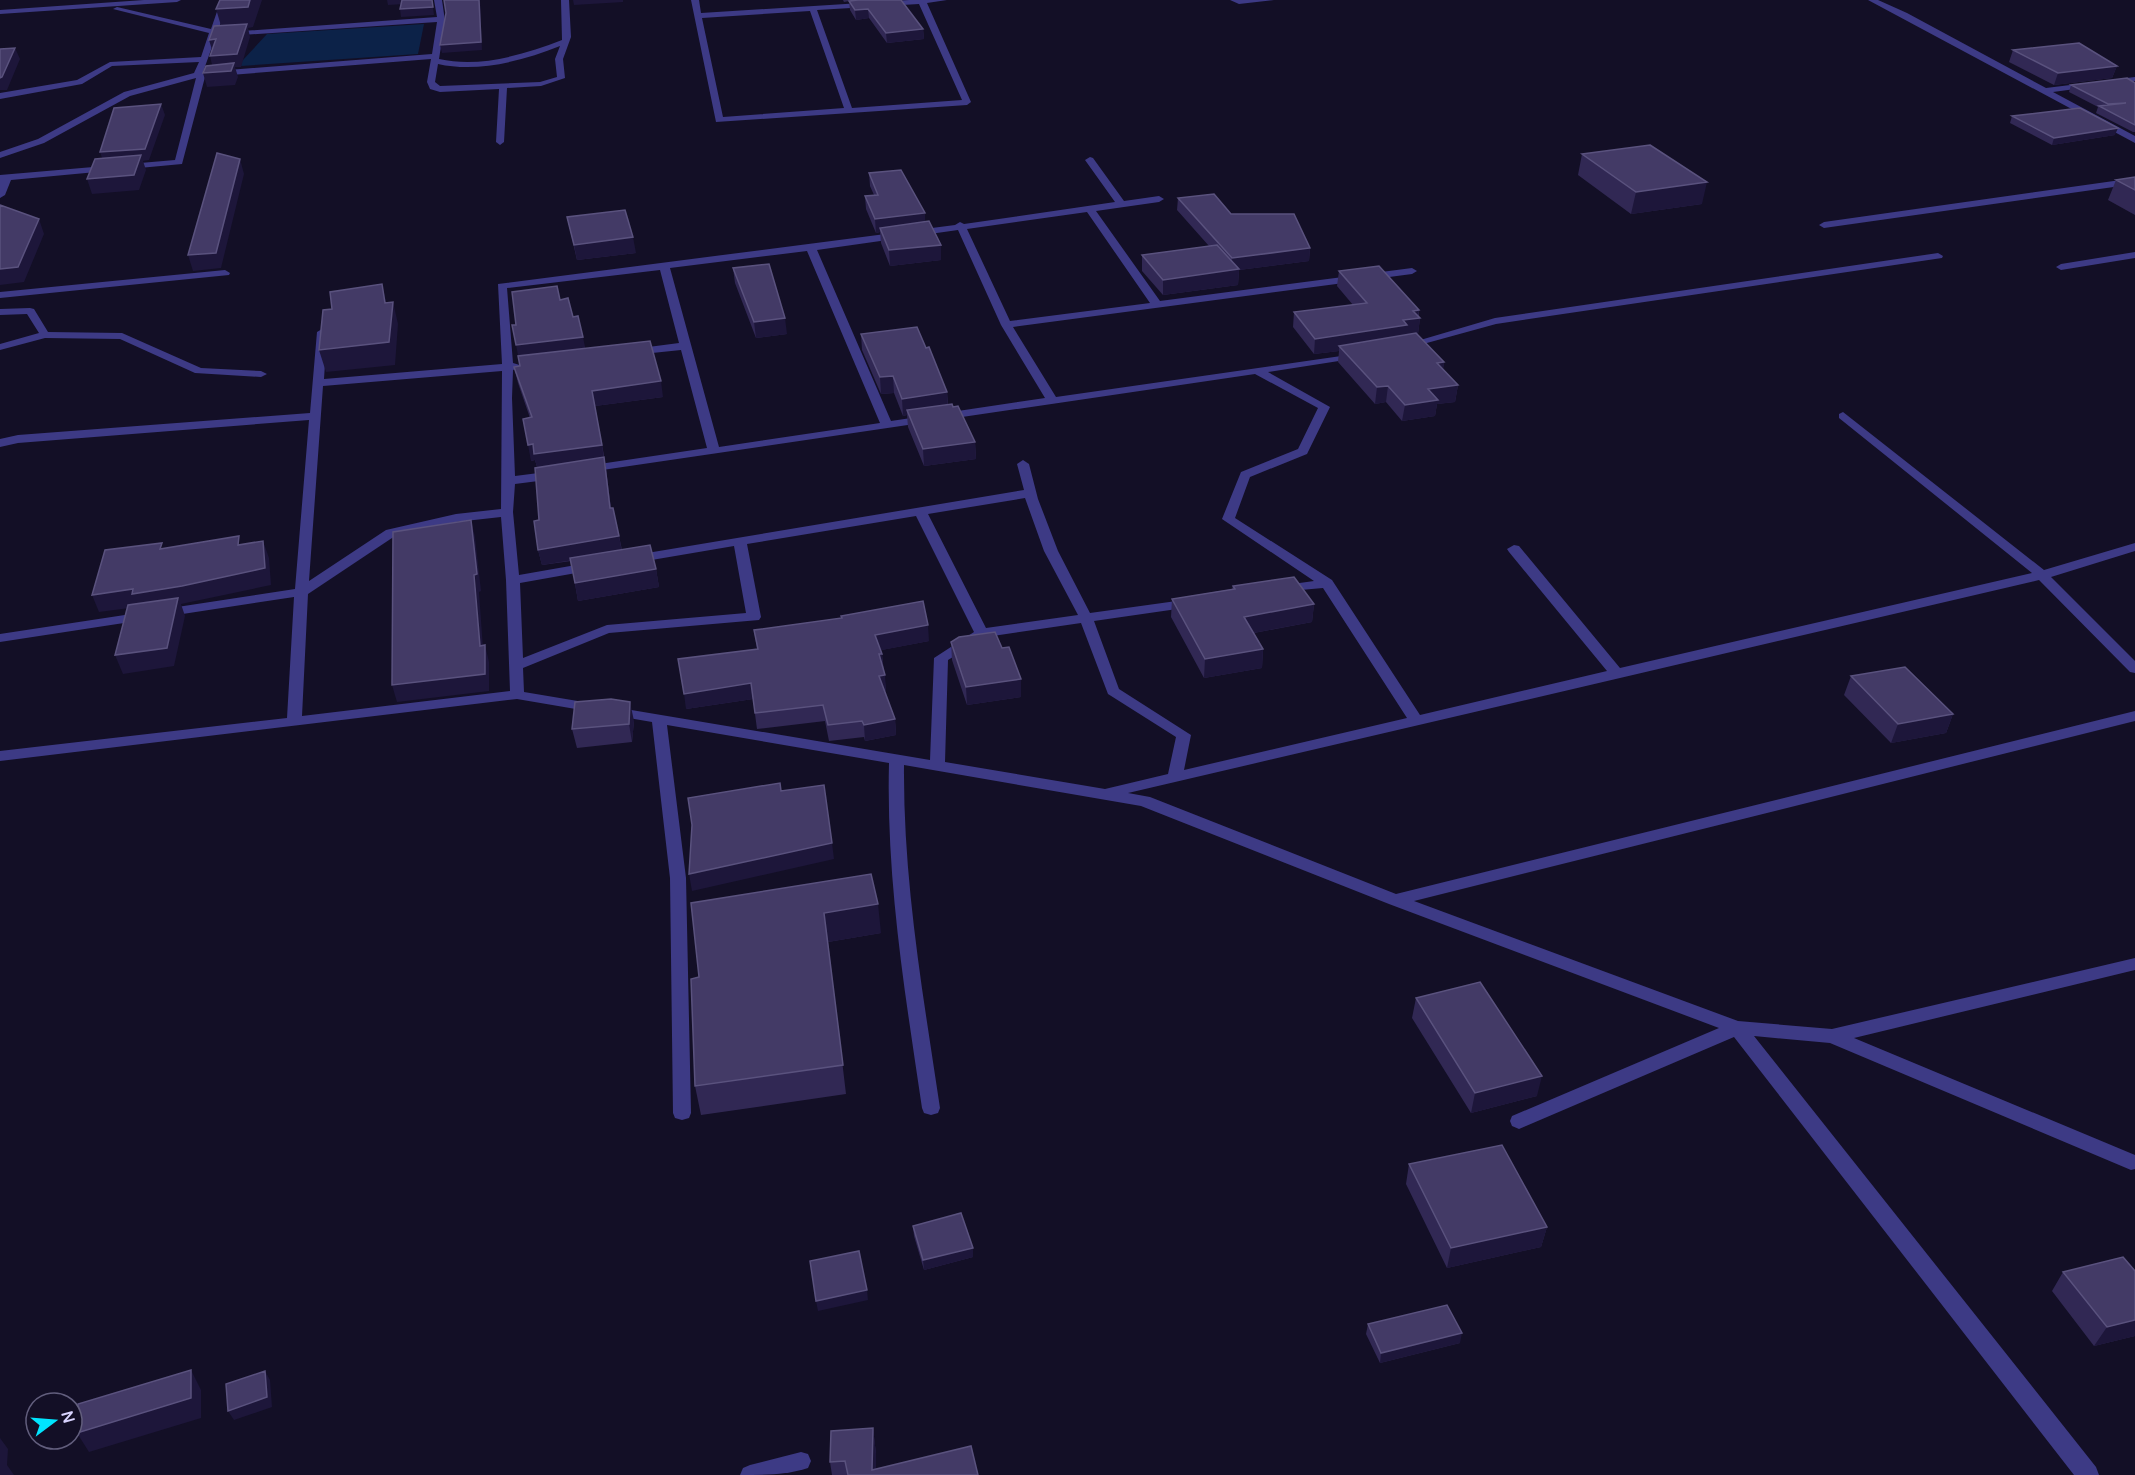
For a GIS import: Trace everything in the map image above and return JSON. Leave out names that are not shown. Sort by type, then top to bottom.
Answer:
[{"type":"street","points":[[0,12],[101,3],[177,0]]},
{"type":"street","points":[[0,195],[4,178],[179,162],[203,59],[225,0]]},
{"type":"street","points":[[438,0],[441,19],[431,82],[433,87],[440,89],[541,84],[561,78],[559,59],[566,41],[565,0]]},
{"type":"street","points":[[695,0],[719,120],[967,102],[922,2]]},
{"type":"street","points":[[698,16],[943,0]]},
{"type":"street","points":[[1234,0],[1239,2],[1270,0]]},
{"type":"street","points":[[1872,0],[2135,140]]},
{"type":"street","points":[[101,3],[213,33],[441,19]]},
{"type":"street","points":[[813,10],[849,111]]},
{"type":"street","points":[[0,155],[41,141],[127,94],[199,75],[436,59],[455,66],[504,61],[566,41]]},
{"type":"street","points":[[0,96],[79,82],[110,64],[203,59]]},
{"type":"street","points":[[2045,91],[2135,79]]},
{"type":"street","points":[[500,142],[503,86]]},
{"type":"street","points":[[1090,160],[1121,204]]},
{"type":"street","points":[[1824,225],[2135,181]]},
{"type":"street","points":[[517,695],[513,580],[507,512],[508,367],[502,285],[812,248],[960,225],[1159,199]]},
{"type":"street","points":[[1089,208],[1157,305]]},
{"type":"street","points":[[960,225],[1006,325],[1053,401]]},
{"type":"street","points":[[812,248],[888,426]]},
{"type":"street","points":[[2061,267],[2135,255]]},
{"type":"street","points":[[1397,348],[1495,321],[1938,256]]},
{"type":"street","points":[[664,266],[714,451]]},
{"type":"street","points":[[1006,325],[1412,272]]},
{"type":"street","points":[[0,295],[225,273]]},
{"type":"street","points":[[0,312],[30,311],[45,335]]},
{"type":"street","points":[[294,721],[301,592],[322,324]]},
{"type":"street","points":[[0,346],[45,335],[122,336],[199,371],[261,374]]},
{"type":"street","points":[[627,353],[686,346]]},
{"type":"street","points":[[509,481],[1374,352]]},
{"type":"street","points":[[317,383],[532,364]]},
{"type":"street","points":[[1256,370],[1324,407],[1303,451],[1245,475],[1228,519],[1327,583],[1416,720]]},
{"type":"street","points":[[0,443],[18,439],[314,416]]},
{"type":"street","points":[[1843,416],[2042,575],[2135,669]]},
{"type":"street","points":[[1023,464],[1030,493],[1051,551],[1086,618],[1113,691],[1184,735],[1175,777]]},
{"type":"street","points":[[513,580],[1030,493]]},
{"type":"street","points":[[0,638],[301,592],[391,533],[456,518],[507,512]]},
{"type":"street","points":[[920,512],[982,633]]},
{"type":"street","points":[[516,666],[607,629],[754,617],[740,542]]},
{"type":"street","points":[[1105,793],[2042,575],[2135,547]]},
{"type":"street","points":[[1514,549],[1617,673]]},
{"type":"street","points":[[1270,591],[1327,583]]},
{"type":"street","points":[[936,765],[941,658],[982,633],[1201,601]]},
{"type":"street","points":[[0,756],[517,695],[1105,793],[1144,801],[1395,900],[1737,1028],[1832,1036],[2131,1162]]},
{"type":"street","points":[[1395,900],[2135,716]]},
{"type":"street","points":[[659,718],[678,878],[682,1113]]},
{"type":"street","points":[[897,758],[895,795],[901,894],[931,1108]]},
{"type":"street","points":[[1832,1036],[2135,964]]},
{"type":"street","points":[[1519,1121],[1737,1028]]},
{"type":"street","points":[[1737,1028],[2088,1475]]},
{"type":"lane","points":[[750,1475],[801,1461]]},
{"type":"water","points":[[424,24],[418,54],[241,66],[242,61],[267,34]]},
{"type":"building","points":[[220,0],[250,0],[248,7],[216,9]]},
{"type":"building","points":[[402,0],[432,0],[433,7],[400,9]]},
{"type":"building","points":[[444,0],[479,0],[481,42],[440,45],[446,13]]},
{"type":"building","points":[[901,0],[923,29],[886,33],[868,9],[855,10],[849,1]]},
{"type":"building","points":[[247,24],[237,54],[210,56],[216,39],[209,40],[214,26]]},
{"type":"building","points":[[2079,43],[2117,66],[2058,73],[2013,50]]},
{"type":"building","points":[[15,48],[2,77],[0,78],[0,49]]},
{"type":"building","points":[[234,63],[231,71],[203,73],[206,66]]},
{"type":"building","points":[[2127,78],[2135,83],[2135,125],[2099,106],[2126,103],[2108,104],[2071,85]]},
{"type":"building","points":[[161,104],[145,149],[100,152],[114,108]]},
{"type":"building","points":[[2080,108],[2118,128],[2054,138],[2012,116]]},
{"type":"building","points":[[1650,145],[1707,182],[1636,192],[1582,154]]},
{"type":"building","points":[[217,153],[240,159],[216,253],[188,255]]},
{"type":"building","points":[[141,155],[134,175],[87,179],[95,159]]},
{"type":"building","points":[[901,170],[925,213],[875,219],[865,196],[878,195],[869,173]]},
{"type":"building","points":[[2135,177],[2135,190],[2116,180]]},
{"type":"building","points":[[1214,194],[1231,214],[1294,214],[1310,248],[1232,258],[1178,198]]},
{"type":"building","points":[[0,205],[39,219],[18,267],[0,269]]},
{"type":"building","points":[[625,210],[633,237],[574,245],[567,217]]},
{"type":"building","points":[[929,221],[941,245],[889,250],[880,228]]},
{"type":"building","points":[[1217,245],[1239,269],[1163,280],[1142,255]]},
{"type":"building","points":[[769,264],[785,318],[754,322],[733,268]]},
{"type":"building","points":[[1379,266],[1419,310],[1413,311],[1420,318],[1403,320],[1407,325],[1315,339],[1294,312],[1367,303],[1339,271]]},
{"type":"building","points":[[382,284],[385,303],[393,302],[389,342],[319,350],[323,310],[332,309],[330,292]]},
{"type":"building","points":[[557,286],[560,300],[568,298],[573,317],[578,316],[583,337],[516,345],[512,325],[516,325],[512,292]]},
{"type":"building","points":[[917,327],[926,348],[929,347],[947,392],[902,399],[893,376],[880,377],[861,334]]},
{"type":"building","points":[[1416,333],[1444,362],[1437,363],[1458,385],[1428,389],[1438,400],[1405,405],[1388,386],[1377,387],[1339,346]]},
{"type":"building","points":[[650,341],[661,381],[592,391],[602,445],[534,454],[533,444],[528,445],[523,419],[532,417],[514,367],[520,366],[518,356]]},
{"type":"building","points":[[952,404],[953,407],[958,406],[975,442],[923,449],[907,410]]},
{"type":"building","points":[[604,457],[610,508],[613,508],[619,536],[538,550],[534,521],[539,520],[535,468]]},
{"type":"building","points":[[471,520],[477,574],[474,575],[480,646],[485,645],[485,674],[392,685],[393,532]]},
{"type":"building","points":[[239,536],[238,545],[263,541],[265,568],[132,594],[133,589],[92,595],[105,550],[162,543],[160,549]]},
{"type":"building","points":[[650,545],[656,569],[575,583],[570,558]]},
{"type":"building","points":[[1294,577],[1314,604],[1244,617],[1263,649],[1205,659],[1172,599],[1235,589],[1233,586]]},
{"type":"building","points":[[178,598],[167,648],[115,655],[128,605]]},
{"type":"building","points":[[923,601],[928,625],[875,635],[882,654],[879,654],[885,675],[879,676],[895,719],[864,725],[862,721],[828,725],[823,705],[755,713],[751,683],[684,694],[678,659],[758,649],[754,630],[842,618],[841,616]]},
{"type":"building","points":[[995,632],[1002,648],[1009,647],[1021,679],[966,687],[951,642],[959,637]]},
{"type":"building","points":[[1905,667],[1953,714],[1898,724],[1851,676]]},
{"type":"building","points":[[611,699],[630,702],[629,724],[572,729],[575,702]]},
{"type":"building","points":[[780,783],[781,791],[824,785],[832,843],[689,874],[692,825],[688,798]]},
{"type":"building","points":[[871,874],[878,904],[824,913],[843,1065],[695,1086],[691,979],[699,977],[691,903]]},
{"type":"building","points":[[1480,982],[1542,1076],[1475,1093],[1416,998]]},
{"type":"building","points":[[1502,1145],[1547,1227],[1451,1248],[1409,1164]]},
{"type":"building","points":[[961,1213],[973,1248],[923,1260],[913,1226]]},
{"type":"building","points":[[859,1251],[867,1290],[816,1301],[810,1261]]},
{"type":"building","points":[[2123,1257],[2135,1271],[2135,1320],[2107,1327],[2063,1272]]},
{"type":"building","points":[[1447,1305],[1462,1333],[1381,1353],[1368,1324]]},
{"type":"building","points":[[191,1370],[191,1398],[84,1431],[84,1402]]},
{"type":"building","points":[[265,1371],[267,1397],[228,1411],[226,1384]]},
{"type":"building","points":[[873,1428],[872,1470],[971,1446],[978,1475],[848,1475],[845,1461],[830,1462],[831,1431]]}]
